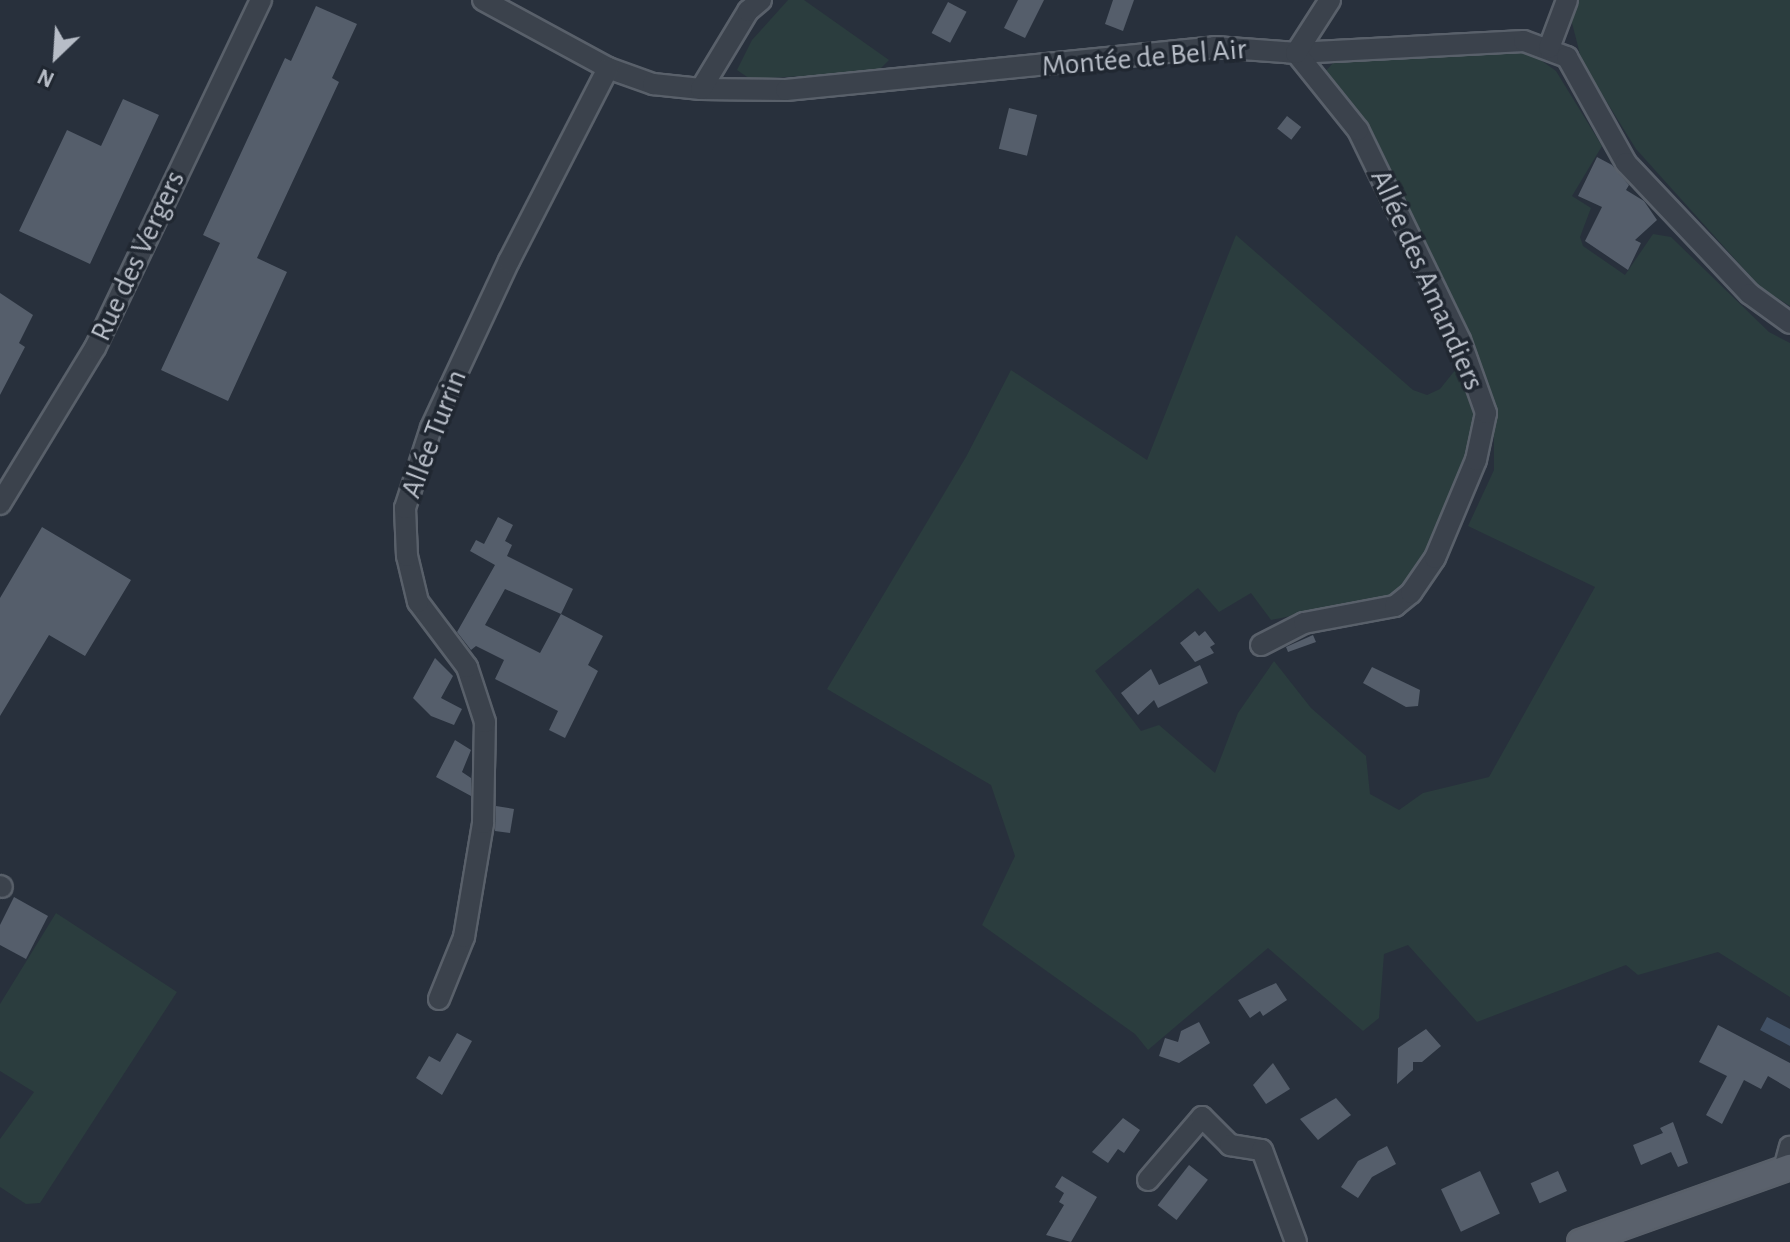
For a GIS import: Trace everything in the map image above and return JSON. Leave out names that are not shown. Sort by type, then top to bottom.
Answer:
[{"type":"main road","points":[[1580,1242],[1788,1161]]},
{"type":"street","name":"Rue des Vergers","points":[[0,504],[95,348],[261,0]]},
{"type":"street","name":"Montée de Bel Air","points":[[483,0],[608,68],[653,84],[701,89],[786,90],[1215,47],[1296,53],[1524,41],[1549,48]]},
{"type":"street","points":[[701,89],[748,11],[761,0]]},
{"type":"street","points":[[1296,53],[1330,0]]},
{"type":"street","points":[[1567,0],[1549,48],[1580,74],[1626,163],[1750,294],[1790,323]]},
{"type":"street","name":"Allée des Amandiers","points":[[1261,645],[1304,623],[1395,606],[1411,593],[1435,558],[1471,474],[1486,413],[1460,340],[1358,130],[1296,53]]},
{"type":"street","name":"Allée Turrin","points":[[439,999],[464,937],[483,823],[485,722],[467,667],[418,602],[407,556],[405,508],[437,414],[608,68]]},
{"type":"street","points":[[1148,1180],[1202,1117],[1230,1145],[1262,1150],[1296,1242]]},
{"type":"shaded area","points":[[788,0],[804,0],[889,60],[877,72],[750,79],[737,70],[752,40]]},
{"type":"shaded area","points":[[1578,0],[1790,0],[1790,306],[1761,288],[1636,149],[1582,62],[1571,19]]},
{"type":"shaded area","points":[[1502,48],[1535,56],[1556,71],[1602,146],[1572,196],[1591,208],[1580,237],[1583,246],[1625,275],[1653,234],[1671,237],[1769,332],[1790,343],[1790,997],[1718,952],[1638,975],[1626,965],[1477,1022],[1408,945],[1384,954],[1379,1018],[1363,1031],[1268,948],[1148,1050],[1135,1034],[982,925],[1015,856],[991,785],[827,689],[966,457],[1011,370],[1147,460],[1236,235],[1413,390],[1427,395],[1440,389],[1460,364],[1476,411],[1475,433],[1433,542],[1413,575],[1392,596],[1271,620],[1251,593],[1219,612],[1198,588],[1095,671],[1141,731],[1159,725],[1215,773],[1238,713],[1274,661],[1311,708],[1366,756],[1370,794],[1399,810],[1423,793],[1489,777],[1595,587],[1468,526],[1494,470],[1494,404],[1360,122],[1319,78],[1335,61]]},
{"type":"shaded area","points":[[56,913],[177,992],[40,1203],[26,1204],[0,1187],[0,1139],[34,1092],[0,1071],[0,1004]]},
{"type":"water","points":[[1767,1017],[1790,1029],[1790,1046],[1760,1030]]},
{"type":"building","points":[[1018,0],[1044,0],[1025,38],[1004,28]]},
{"type":"building","points":[[1113,0],[1134,0],[1123,31],[1105,24]]},
{"type":"building","points":[[948,2],[967,12],[950,43],[932,33]]},
{"type":"building","points":[[316,6],[357,24],[332,78],[339,82],[257,258],[287,272],[228,401],[161,370],[220,243],[203,235],[285,58],[291,61]]},
{"type":"building","points":[[123,99],[159,115],[90,264],[19,231],[67,130],[101,146]]},
{"type":"building","points":[[1009,108],[1037,115],[1027,156],[999,149]]},
{"type":"building","points":[[1287,116],[1301,127],[1291,140],[1277,129]]},
{"type":"building","points":[[1597,157],[1612,165],[1629,185],[1626,190],[1644,201],[1657,220],[1635,240],[1641,243],[1628,270],[1585,241],[1602,207],[1578,196]]},
{"type":"building","points":[[0,293],[33,315],[19,343],[25,347],[0,395]]},
{"type":"building","points":[[498,517],[513,525],[505,541],[512,545],[507,556],[573,589],[561,614],[603,636],[588,665],[598,671],[565,738],[549,730],[558,711],[495,679],[504,660],[476,646],[471,650],[457,632],[495,565],[470,551],[476,540],[484,544]],"holes":[[[505,589],[561,614],[540,653],[485,625]]]},
{"type":"building","points":[[42,527],[131,580],[85,656],[49,635],[0,716],[0,598]]},
{"type":"building","points":[[1195,631],[1199,636],[1205,631],[1215,644],[1210,647],[1214,653],[1195,662],[1180,643]]},
{"type":"building","points":[[1313,635],[1316,642],[1288,652],[1286,647]]},
{"type":"building","points":[[435,658],[453,676],[441,698],[462,709],[454,725],[431,716],[413,698]]},
{"type":"building","points":[[1200,665],[1208,683],[1158,708],[1154,700],[1138,715],[1121,693],[1151,669],[1159,685]]},
{"type":"building","points":[[1372,667],[1420,690],[1418,706],[1406,707],[1363,683]]},
{"type":"building","points":[[455,740],[471,750],[462,772],[471,778],[471,796],[436,777]]},
{"type":"building","points":[[496,806],[514,809],[510,833],[495,831]]},
{"type":"building","points":[[14,897],[48,916],[26,959],[0,945],[0,925]]},
{"type":"building","points":[[1276,983],[1287,1000],[1263,1016],[1260,1011],[1250,1018],[1238,1000]]},
{"type":"building","points":[[1199,1022],[1210,1043],[1179,1063],[1159,1056],[1165,1038],[1178,1042],[1181,1031]]},
{"type":"building","points":[[1718,1025],[1790,1063],[1790,1089],[1768,1076],[1761,1089],[1744,1080],[1722,1124],[1706,1115],[1727,1076],[1699,1062]]},
{"type":"building","points":[[1426,1029],[1441,1046],[1422,1062],[1413,1062],[1413,1070],[1397,1084],[1398,1048]]},
{"type":"building","points":[[457,1033],[472,1041],[442,1095],[416,1078],[429,1056],[440,1062]]},
{"type":"building","points":[[1273,1063],[1290,1089],[1266,1104],[1253,1085]]},
{"type":"building","points":[[1336,1098],[1351,1115],[1318,1140],[1300,1119]]},
{"type":"building","points":[[1123,1118],[1140,1130],[1124,1153],[1118,1149],[1108,1163],[1092,1152]]},
{"type":"building","points":[[1673,1122],[1688,1163],[1678,1167],[1671,1152],[1641,1165],[1633,1145],[1663,1133],[1660,1128]]},
{"type":"building","points":[[1387,1146],[1396,1164],[1372,1177],[1358,1198],[1341,1187],[1358,1161]]},
{"type":"building","points":[[1189,1165],[1208,1180],[1177,1220],[1158,1205]]},
{"type":"building","points":[[1480,1171],[1500,1214],[1461,1232],[1441,1189]]},
{"type":"building","points":[[1558,1171],[1567,1191],[1540,1203],[1531,1183]]},
{"type":"building","points":[[1062,1176],[1097,1197],[1071,1242],[1046,1235],[1064,1205],[1059,1202],[1064,1193],[1055,1187]]}]
